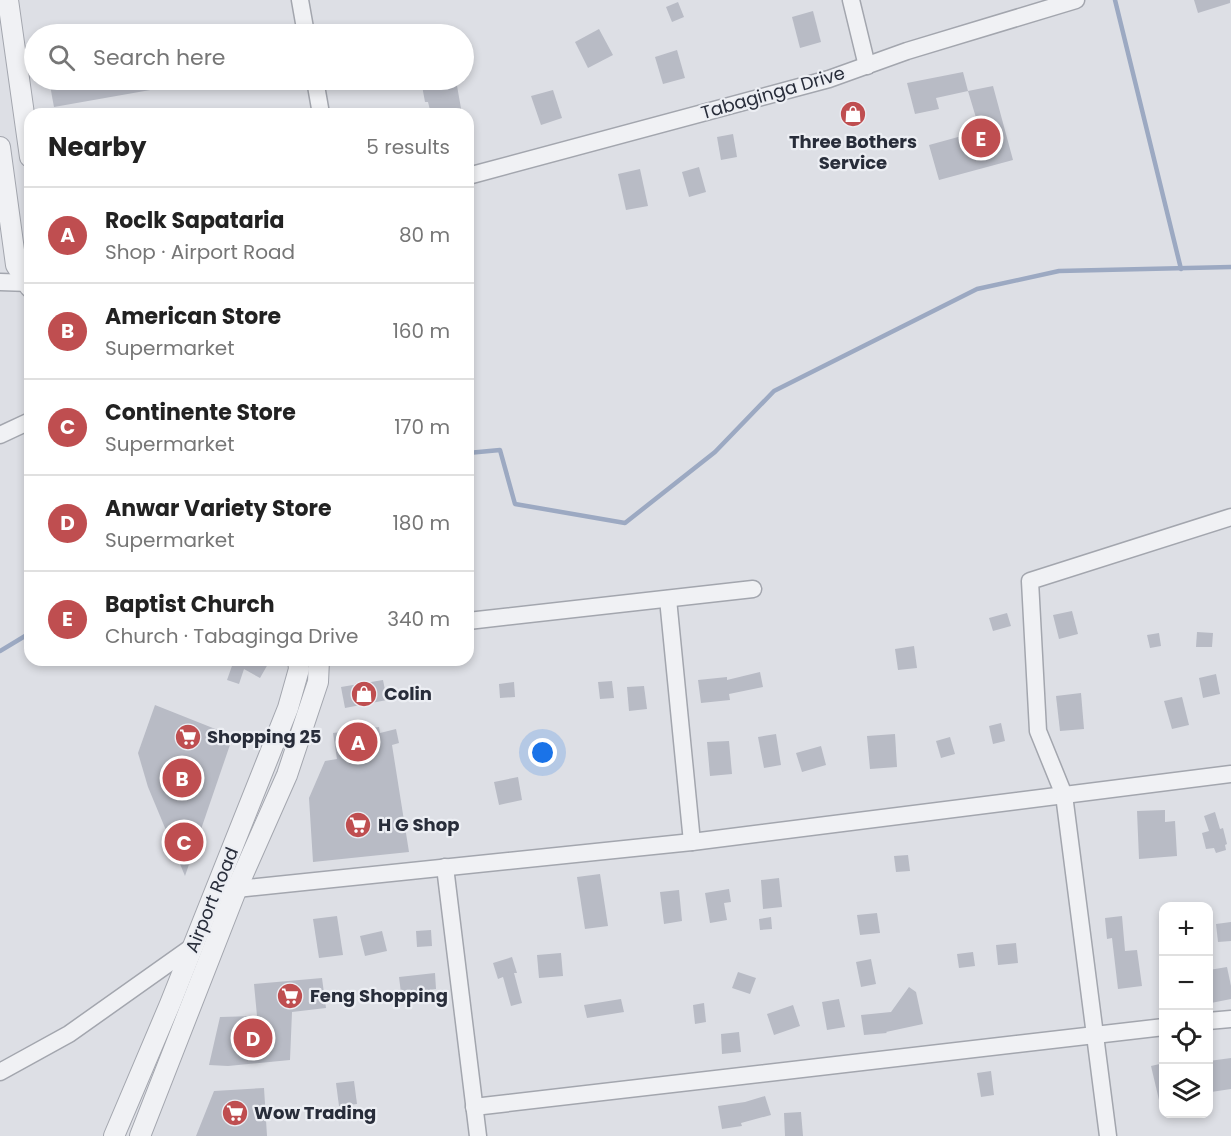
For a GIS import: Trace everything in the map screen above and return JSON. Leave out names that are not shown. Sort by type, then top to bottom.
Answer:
[{"type":"street","points":[[8,0],[24,113]]},
{"type":"street","points":[[300,0],[304,24]]},
{"type":"street","points":[[851,0],[867,66]]},
{"type":"street","name":"Tabaginga Drive","points":[[474,174],[818,82],[907,51],[1076,0]]},
{"type":"street","points":[[317,90],[320,108]]},
{"type":"street","points":[[0,147],[16,265],[24,277]]},
{"type":"street","points":[[0,282],[24,284]]},
{"type":"street","points":[[0,435],[24,424]]},
{"type":"street","points":[[1108,1136],[1064,795],[1038,731],[1030,580],[1231,517]]},
{"type":"street","points":[[474,620],[753,589]]},
{"type":"street","points":[[668,599],[692,842]]},
{"type":"street","name":"Airport Road","points":[[114,1136],[288,708],[299,666]]},
{"type":"street","name":"Airport Road","points":[[140,1136],[237,888],[287,775],[318,682],[319,666]]},
{"type":"street","points":[[214,892],[692,842],[1231,774]]},
{"type":"street","points":[[445,867],[478,1136]]},
{"type":"street","points":[[0,1072],[69,1034],[224,924]]},
{"type":"street","points":[[1213,1021],[1231,1019]]},
{"type":"street","points":[[474,1107],[1159,1028]]},
{"type":"building","points":[[1194,0],[1230,0],[1230,3],[1198,13]]},
{"type":"building","points":[[678,2],[684,17],[672,22],[666,7]]},
{"type":"building","points":[[813,11],[821,42],[800,48],[792,17]]},
{"type":"building","points":[[599,29],[613,55],[588,68],[575,42]]},
{"type":"building","points":[[677,50],[685,78],[663,84],[655,57]]},
{"type":"building","points":[[963,72],[968,91],[936,98],[939,109],[915,114],[907,83]]},
{"type":"building","points":[[993,86],[1013,160],[939,180],[929,145],[980,131],[968,91]]},
{"type":"building","points":[[51,90],[150,90],[54,107]]},
{"type":"building","points":[[423,90],[458,90],[461,108],[430,108],[428,102],[425,102]]},
{"type":"building","points":[[553,90],[562,118],[541,125],[531,96]]},
{"type":"building","points":[[733,134],[737,157],[721,160],[717,137]]},
{"type":"building","points":[[699,167],[706,192],[689,197],[682,172]]},
{"type":"building","points":[[640,169],[648,206],[626,210],[618,174]]},
{"type":"building","points":[[1072,611],[1078,634],[1059,639],[1053,615]]},
{"type":"building","points":[[1007,613],[1011,626],[993,631],[989,618]]},
{"type":"building","points":[[1197,632],[1213,633],[1212,647],[1196,647]]},
{"type":"building","points":[[1159,633],[1161,646],[1150,648],[1147,635]]},
{"type":"building","points":[[914,646],[917,668],[898,670],[895,649]]},
{"type":"building","points":[[232,666],[267,666],[260,678],[244,669],[239,684],[227,680]]},
{"type":"building","points":[[760,672],[763,687],[729,694],[730,700],[701,703],[698,680],[727,677],[727,680]]},
{"type":"building","points":[[1216,674],[1220,694],[1203,698],[1199,678]]},
{"type":"building","name":"Colin","points":[[383,680],[387,700],[345,708],[341,687]]},
{"type":"building","points":[[612,681],[614,698],[600,699],[598,682]]},
{"type":"building","points":[[514,682],[515,697],[500,698],[499,684]]},
{"type":"building","points":[[644,686],[647,709],[629,711],[627,687]]},
{"type":"building","points":[[1081,693],[1084,729],[1060,731],[1056,696]]},
{"type":"building","points":[[1182,697],[1189,725],[1172,729],[1164,701]]},
{"type":"building","points":[[155,705],[233,736],[185,876],[148,787],[138,753]]},
{"type":"building","points":[[1001,723],[1005,741],[993,744],[989,726]]},
{"type":"building","name":"H G Shop","points":[[379,727],[380,733],[396,729],[399,743],[392,745],[409,852],[313,862],[309,798],[325,761],[337,759],[333,733]]},
{"type":"building","points":[[776,734],[781,765],[764,768],[758,737]]},
{"type":"building","points":[[895,734],[897,767],[870,769],[867,736]]},
{"type":"building","points":[[950,737],[955,754],[941,758],[936,741]]},
{"type":"building","points":[[729,741],[732,774],[710,776],[707,742]]},
{"type":"building","points":[[821,746],[826,765],[802,772],[796,753]]},
{"type":"building","points":[[518,777],[522,800],[499,805],[494,782]]},
{"type":"building","points":[[1165,810],[1165,822],[1175,821],[1177,856],[1139,859],[1137,811]]},
{"type":"building","points":[[1215,812],[1220,829],[1223,828],[1227,844],[1225,845],[1226,850],[1216,853],[1214,848],[1206,849],[1202,833],[1209,831],[1204,816]]},
{"type":"building","points":[[908,855],[910,871],[896,872],[894,856]]},
{"type":"building","points":[[600,874],[608,926],[585,929],[577,877]]},
{"type":"building","points":[[779,878],[782,907],[763,909],[761,880]]},
{"type":"building","points":[[729,889],[731,902],[724,903],[727,920],[710,923],[705,893]]},
{"type":"building","points":[[679,890],[682,921],[664,924],[660,892]]},
{"type":"building","points":[[877,913],[880,933],[860,935],[857,915]]},
{"type":"building","points":[[337,916],[343,955],[319,958],[313,919]]},
{"type":"building","points":[[1122,916],[1125,951],[1137,950],[1142,986],[1118,989],[1112,938],[1107,939],[1105,918]]},
{"type":"building","points":[[771,917],[772,929],[760,930],[759,919]]},
{"type":"building","points":[[1231,922],[1231,941],[1218,942],[1216,924]]},
{"type":"building","points":[[431,930],[432,946],[417,947],[416,931]]},
{"type":"building","points":[[382,931],[387,951],[365,956],[360,936]]},
{"type":"building","points":[[1016,943],[1018,963],[998,965],[996,945]]},
{"type":"building","points":[[973,952],[975,966],[959,968],[957,954]]},
{"type":"building","points":[[561,953],[563,976],[539,978],[537,955]]},
{"type":"building","points":[[512,957],[522,1003],[511,1006],[503,977],[498,979],[493,963]]},
{"type":"building","points":[[871,959],[876,984],[861,987],[856,962]]},
{"type":"building","points":[[1227,967],[1231,999],[1213,1003],[1213,969]]},
{"type":"building","points":[[738,972],[756,978],[750,994],[732,988]]},
{"type":"building","points":[[435,973],[436,989],[401,993],[399,977]]},
{"type":"building","points":[[322,978],[326,1008],[292,1012],[290,1060],[228,1066],[209,1065],[220,1017],[257,1016],[254,984]]},
{"type":"building","points":[[909,987],[916,992],[923,1024],[887,1033],[864,1035],[861,1015],[891,1012]]},
{"type":"building","points":[[621,999],[624,1012],[587,1018],[584,1005]]},
{"type":"building","points":[[839,999],[845,1027],[827,1030],[822,1002]]},
{"type":"building","points":[[704,1003],[706,1022],[695,1024],[693,1005]]},
{"type":"building","points":[[793,1005],[800,1026],[774,1035],[767,1014]]},
{"type":"building","points":[[739,1032],[741,1052],[722,1054],[721,1034]]},
{"type":"building","points":[[1231,1058],[1231,1089],[1213,1092],[1213,1060]]},
{"type":"building","points":[[1159,1064],[1159,1100],[1151,1066]]},
{"type":"building","points":[[991,1071],[994,1095],[981,1097],[977,1073]]},
{"type":"building","points":[[354,1081],[357,1104],[339,1106],[336,1083]]},
{"type":"building","name":"Wow Trading","points":[[264,1088],[267,1136],[196,1136],[214,1091]]},
{"type":"building","points":[[765,1096],[771,1115],[741,1123],[742,1126],[722,1129],[718,1106]]},
{"type":"building","points":[[801,1112],[803,1136],[785,1136],[784,1113]]},
{"type":"waterway","points":[[1115,0],[1181,269]]},
{"type":"waterway","points":[[474,452],[500,450],[515,504],[625,523],[715,452],[774,391],[977,289],[1059,271],[1231,267]]},
{"type":"waterway","points":[[0,651],[24,637]]},
{"type":"place","name":"Three Bothers Service","points":[[853,114]]},
{"type":"place","name":"Baptist Church","points":[[981,138]]},
{"type":"place","name":"Colin","points":[[364,694]]},
{"type":"place","name":"Shopping 25","points":[[188,737]]},
{"type":"place","name":"Roclk Sapataria","points":[[358,742]]},
{"type":"place","name":"American Store","points":[[182,778]]},
{"type":"place","name":"H G Shop","points":[[358,825]]},
{"type":"place","name":"Continente Store","points":[[184,842]]},
{"type":"place","name":"Feng Shopping","points":[[290,996]]},
{"type":"place","name":"Anwar Variety Store","points":[[253,1038]]},
{"type":"place","name":"Wow Trading","points":[[235,1113]]}]
